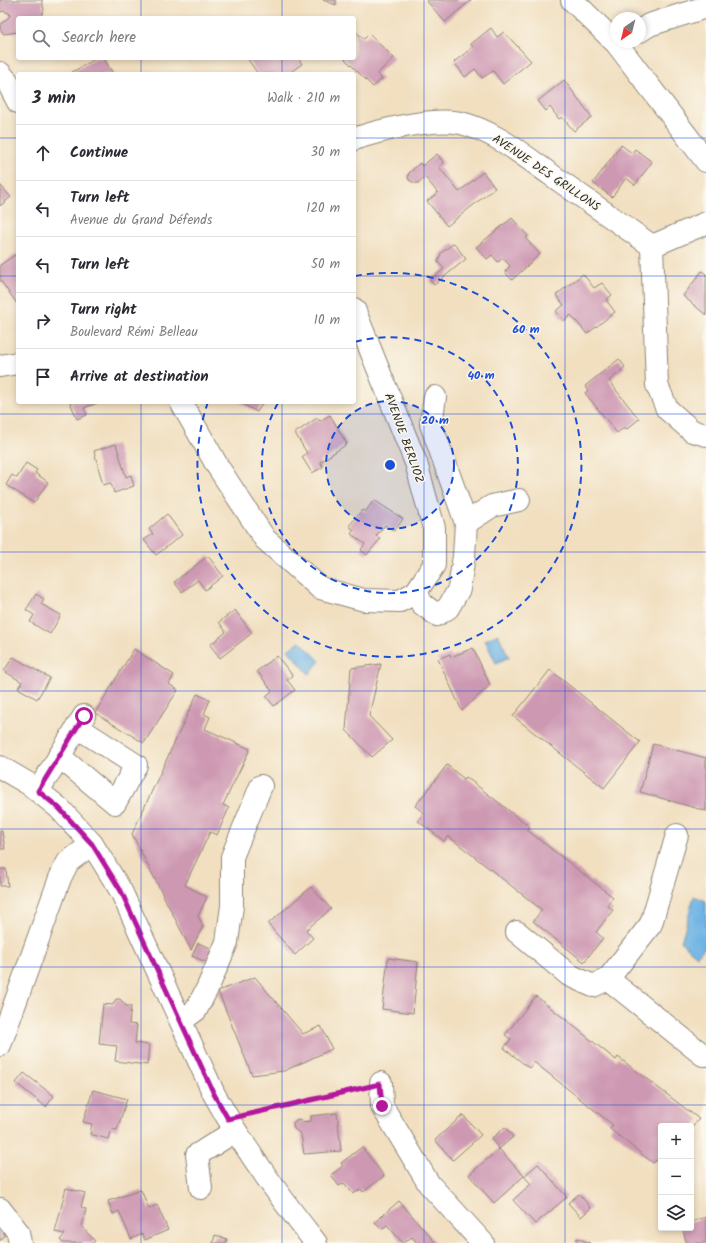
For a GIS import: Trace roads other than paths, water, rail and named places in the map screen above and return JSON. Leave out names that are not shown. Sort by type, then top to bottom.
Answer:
[{"type":"street","points":[[572,0],[610,35]]},
{"type":"street","points":[[646,27],[706,7]]},
{"type":"street","points":[[623,48],[706,161]]},
{"type":"street","points":[[2,80],[16,99]]},
{"type":"street","name":"AVENUE DES GRILLONS","points":[[363,136],[437,121],[461,123],[484,131],[515,150],[652,246]]},
{"type":"street","points":[[706,223],[652,246],[657,385],[667,409],[692,431],[706,435]]},
{"type":"street","name":"AVENUE BERLIOZ","points":[[182,404],[218,467],[265,539],[320,588],[364,600],[400,601],[416,592],[434,565],[434,528],[416,463],[356,314]]},
{"type":"street","points":[[0,366],[16,363]]},
{"type":"street","points":[[416,592],[422,604],[438,614],[448,608],[459,588],[464,556],[466,523],[431,424],[435,397]]},
{"type":"street","points":[[466,523],[492,506],[519,500]]},
{"type":"street","points":[[38,791],[59,756],[80,721],[136,765],[115,803],[59,756]]},
{"type":"street","points":[[0,767],[38,791],[59,808],[92,844],[121,891],[214,1094],[255,1163],[316,1243]]},
{"type":"street","points":[[181,1021],[196,1010],[208,987],[227,942],[232,906],[232,856],[261,786]]},
{"type":"street","points":[[517,932],[569,975],[593,986],[608,979],[651,924],[677,835]]},
{"type":"street","points":[[0,1045],[60,878],[68,862],[92,844]]},
{"type":"street","points":[[608,979],[704,1055],[706,1055]]},
{"type":"street","points":[[380,1084],[382,1106],[429,1184],[483,1243]]},
{"type":"street","points":[[201,1188],[197,1155],[232,1125]]},
{"type":"street","points":[[0,1209],[18,1232],[20,1243]]},
{"type":"water","points":[[498,634],[509,657],[496,663],[485,640]]},
{"type":"water","points":[[300,641],[320,661],[309,674],[288,650]]},
{"type":"water","points":[[694,896],[706,901],[706,946],[697,956],[681,942]]}]
